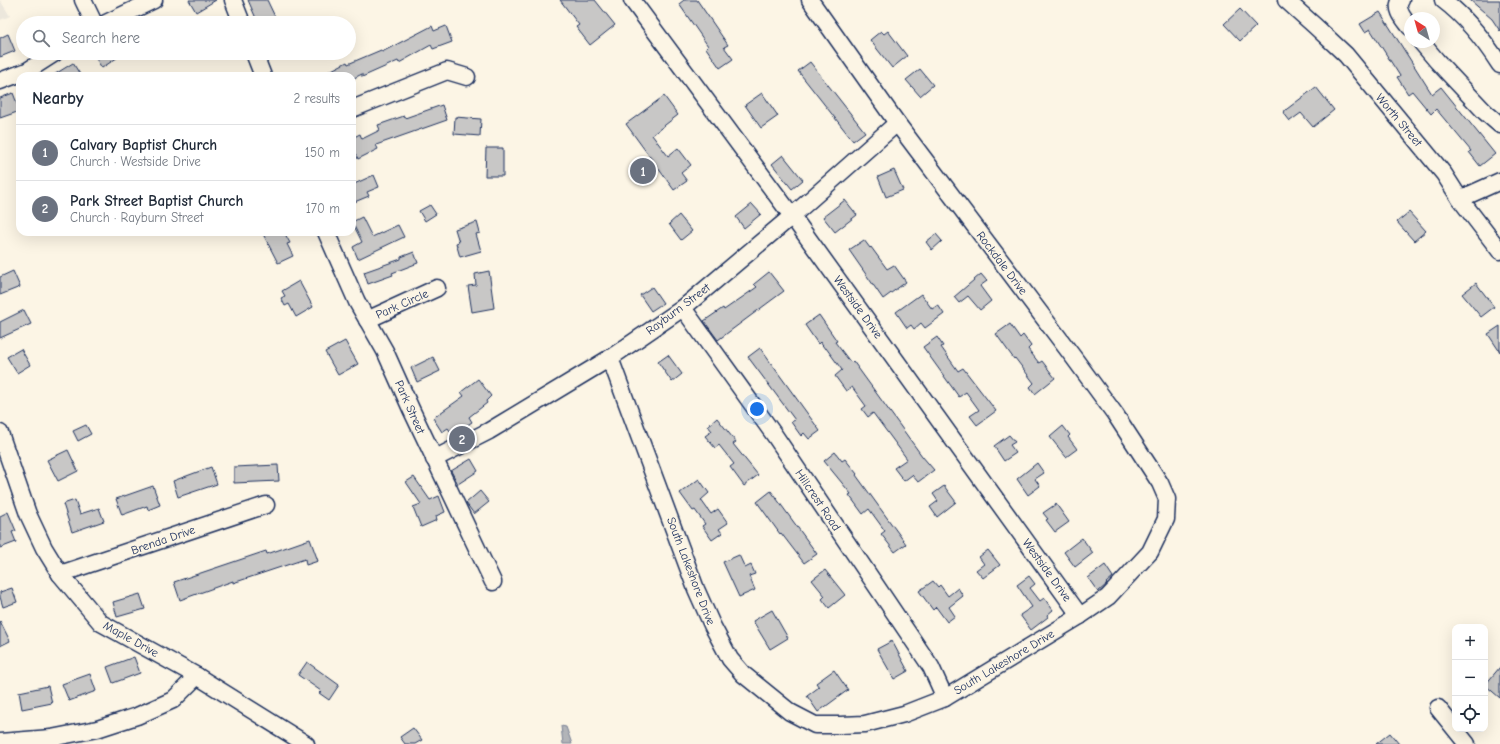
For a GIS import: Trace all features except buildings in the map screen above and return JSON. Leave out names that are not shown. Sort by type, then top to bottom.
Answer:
[{"type":"street","points":[[83,0],[91,16]]},
{"type":"street","points":[[121,16],[154,0]]},
{"type":"street","points":[[233,0],[239,16]]},
{"type":"street","name":"Westside Drive","points":[[632,0],[792,216],[1080,616]]},
{"type":"street","name":"Rockdale Drive","points":[[810,0],[897,123],[1074,358],[1152,470],[1167,499],[1166,519],[1159,534]]},
{"type":"street","name":"Worth Street","points":[[1286,0],[1346,55],[1444,174],[1460,199],[1500,251]]},
{"type":"street","points":[[1401,0],[1399,2],[1399,9],[1404,20]]},
{"type":"street","points":[[1443,0],[1469,22],[1486,43],[1500,65]]},
{"type":"street","points":[[1426,48],[1500,125]]},
{"type":"street","points":[[24,72],[44,60]]},
{"type":"street","points":[[257,60],[261,72]]},
{"type":"street","points":[[356,107],[447,71],[467,77]]},
{"type":"street","points":[[0,81],[16,75]]},
{"type":"street","name":"Rayburn Street","points":[[434,459],[489,431],[610,358],[683,308],[792,216],[897,123]]},
{"type":"street","points":[[1460,199],[1500,181]]},
{"type":"street","name":"Park Street","points":[[328,236],[357,302],[385,351],[434,459],[493,582]]},
{"type":"street","name":"Park Circle","points":[[367,320],[437,288]]},
{"type":"street","name":"Hillcrest Road","points":[[683,308],[775,436],[931,667],[946,698]]},
{"type":"street","name":"South Lakeshore Drive","points":[[610,358],[696,589],[712,625],[730,659],[743,674],[790,712],[815,724],[865,724],[904,714],[946,698],[1080,616],[1108,597],[1150,552],[1159,534]]},
{"type":"street","name":"Maple Drive","points":[[0,433],[28,514],[44,548],[60,574],[100,623],[197,676],[306,744]]},
{"type":"street","name":"Brenda Drive","points":[[60,574],[266,505]]},
{"type":"street","points":[[0,742],[51,738],[97,729],[137,716],[173,700],[197,676]]},
{"type":"street","points":[[1438,708],[1467,744]]},
{"type":"shaded area","points":[[0,0],[10,16],[0,20]]},
{"type":"shaded area","points":[[561,726],[566,727],[572,744],[563,744]]},
{"type":"place","name":"Calvary Baptist Church","points":[[643,171]]},
{"type":"place","name":"Park Street Baptist Church","points":[[462,439]]}]
